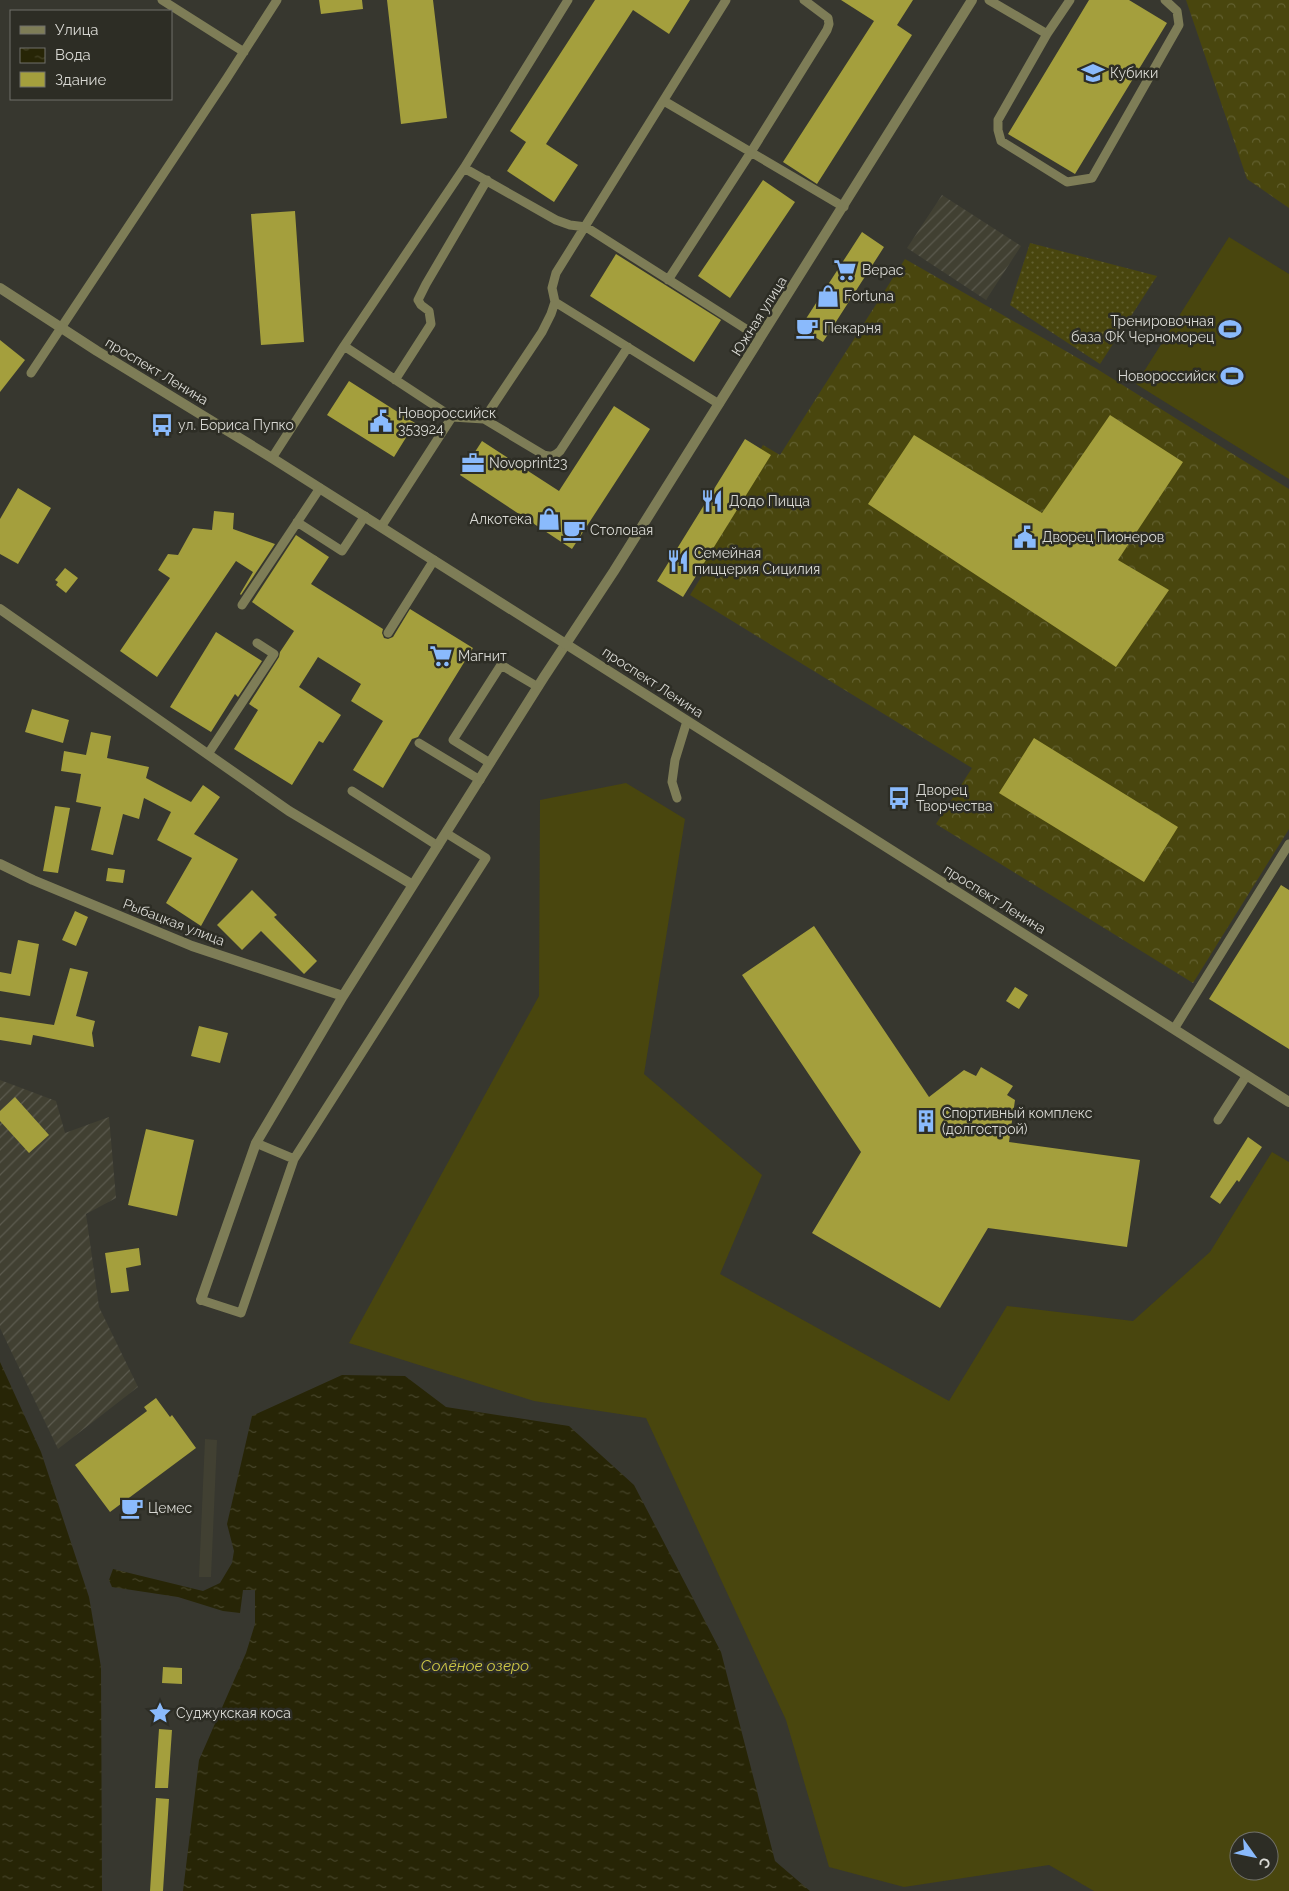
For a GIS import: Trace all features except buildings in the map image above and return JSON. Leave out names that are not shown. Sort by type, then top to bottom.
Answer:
[{"type":"street","name":"Южная улица","points":[[201,1300],[256,1143],[343,996],[490,762],[614,572],[972,0]]},
{"type":"street","name":"проспект Ленина","points":[[0,288],[61,328],[365,516],[1289,1102]]},
{"type":"street","points":[[0,609],[289,810],[413,885]]},
{"type":"street","name":"Рыбацкая улица","points":[[0,864],[33,880],[192,946],[343,996]]},
{"type":"lane","points":[[162,0],[244,52]]},
{"type":"lane","points":[[31,373],[277,0]]},
{"type":"lane","points":[[272,458],[344,346],[464,168],[568,0]]},
{"type":"lane","points":[[484,419],[542,332],[555,302],[552,288],[556,273],[726,0]]},
{"type":"lane","points":[[668,280],[827,30],[828,18],[804,0]]},
{"type":"lane","points":[[989,0],[1046,34]]},
{"type":"lane","points":[[1070,0],[1046,34],[998,120],[1000,141],[1067,182],[1092,178],[1179,26],[1178,11],[1165,0]]},
{"type":"lane","points":[[664,101],[844,207]]},
{"type":"lane","points":[[464,168],[556,220],[570,225],[586,227],[760,338]]},
{"type":"lane","points":[[395,380],[431,324],[429,311],[418,300],[487,180]]},
{"type":"lane","points":[[555,302],[719,404]]},
{"type":"lane","points":[[344,346],[452,417],[484,419],[544,455],[550,456],[556,455],[560,451],[628,347]]},
{"type":"lane","points":[[381,527],[452,417]]},
{"type":"lane","points":[[242,605],[320,488]]},
{"type":"lane","points":[[297,522],[342,551],[365,516]]},
{"type":"lane","points":[[388,633],[434,560]]},
{"type":"lane","points":[[208,754],[274,654],[257,643]]},
{"type":"lane","points":[[490,762],[453,740],[501,665],[538,687]]},
{"type":"lane","points":[[677,798],[672,782],[675,760],[687,721]]},
{"type":"lane","points":[[418,743],[480,780]]},
{"type":"lane","points":[[352,791],[438,846]]},
{"type":"lane","points":[[201,1300],[241,1313],[294,1159],[486,858],[446,833]]},
{"type":"lane","points":[[1174,1029],[1285,859],[1289,844]]},
{"type":"lane","points":[[1218,1120],[1247,1075]]},
{"type":"lane","points":[[256,1143],[294,1159]]},
{"type":"shaded area","points":[[942,195],[1021,246],[986,300],[907,248]]},
{"type":"shaded area","points":[[0,1080],[56,1101],[65,1133],[109,1117],[116,1198],[86,1214],[99,1307],[138,1387],[58,1449],[0,1328]]},
{"type":"shaded area","points":[[205,1439],[217,1440],[211,1577],[199,1577]]},
{"type":"green space","points":[[1186,0],[1289,0],[1289,208],[1247,179]]},
{"type":"green space","name":"Новороссийск","points":[[1229,237],[1289,274],[1289,479],[1136,384]]},
{"type":"green space","points":[[1030,243],[1157,276],[1100,364],[1010,305]]},
{"type":"green space","points":[[905,259],[1097,369],[1289,489],[1289,829],[1193,983],[936,824],[972,768],[690,595],[702,576],[687,567],[763,445],[780,455]]},
{"type":"green space","points":[[626,783],[685,819],[644,1074],[762,1175],[720,1274],[949,1401],[1007,1306],[1133,1321],[1210,1252],[1272,1152],[1289,1162],[1289,1891],[1094,1891],[1049,1865],[904,1887],[829,1867],[786,1720],[646,1418],[534,1401],[349,1343],[539,996],[540,800]]},
{"type":"water","points":[[0,1362],[41,1452],[89,1597],[101,1667],[102,1891],[0,1891]]},
{"type":"water","name":"Солёное озеро","points":[[342,1375],[405,1376],[446,1407],[569,1426],[634,1485],[721,1652],[775,1861],[810,1891],[183,1891],[199,1760],[246,1653],[255,1624],[255,1590],[243,1590],[240,1613],[223,1611],[178,1597],[112,1587],[109,1580],[113,1569],[203,1591],[220,1583],[232,1563],[234,1551],[227,1524],[252,1416]]},
{"type":"place","name":"Кубики","points":[[1093,73]]},
{"type":"place","name":"Верас","points":[[845,270]]},
{"type":"place","name":"Fortuna","points":[[828,296]]},
{"type":"place","name":"Пекарня","points":[[807,328]]},
{"type":"place","name":"Тренировочная база ФК Черноморец","points":[[1230,329]]},
{"type":"place","name":"Новороссийск","points":[[1232,376]]},
{"type":"place","name":"Новороссийск 353924","points":[[381,421]]},
{"type":"place","name":"ул. Бориса Пупко","points":[[162,425]]},
{"type":"place","name":"Novoprint23","points":[[473,463]]},
{"type":"place","name":"Додо Пицца","points":[[712,501]]},
{"type":"place","name":"Алкотека","points":[[549,519]]},
{"type":"place","name":"Столовая","points":[[574,530]]},
{"type":"place","name":"Дворец Пионеров","points":[[1025,537]]},
{"type":"place","name":"Семейная пиццерия Сицилия","points":[[678,561]]},
{"type":"place","name":"Магнит","points":[[441,656]]},
{"type":"place","name":"Дворец Творчества","points":[[899,798]]},
{"type":"place","name":"Спортивный комплекс (долгострой)","points":[[926,1121]]},
{"type":"place","name":"Цемес","points":[[132,1508]]},
{"type":"place","name":"Суджукская коса","points":[[160,1713]]}]
